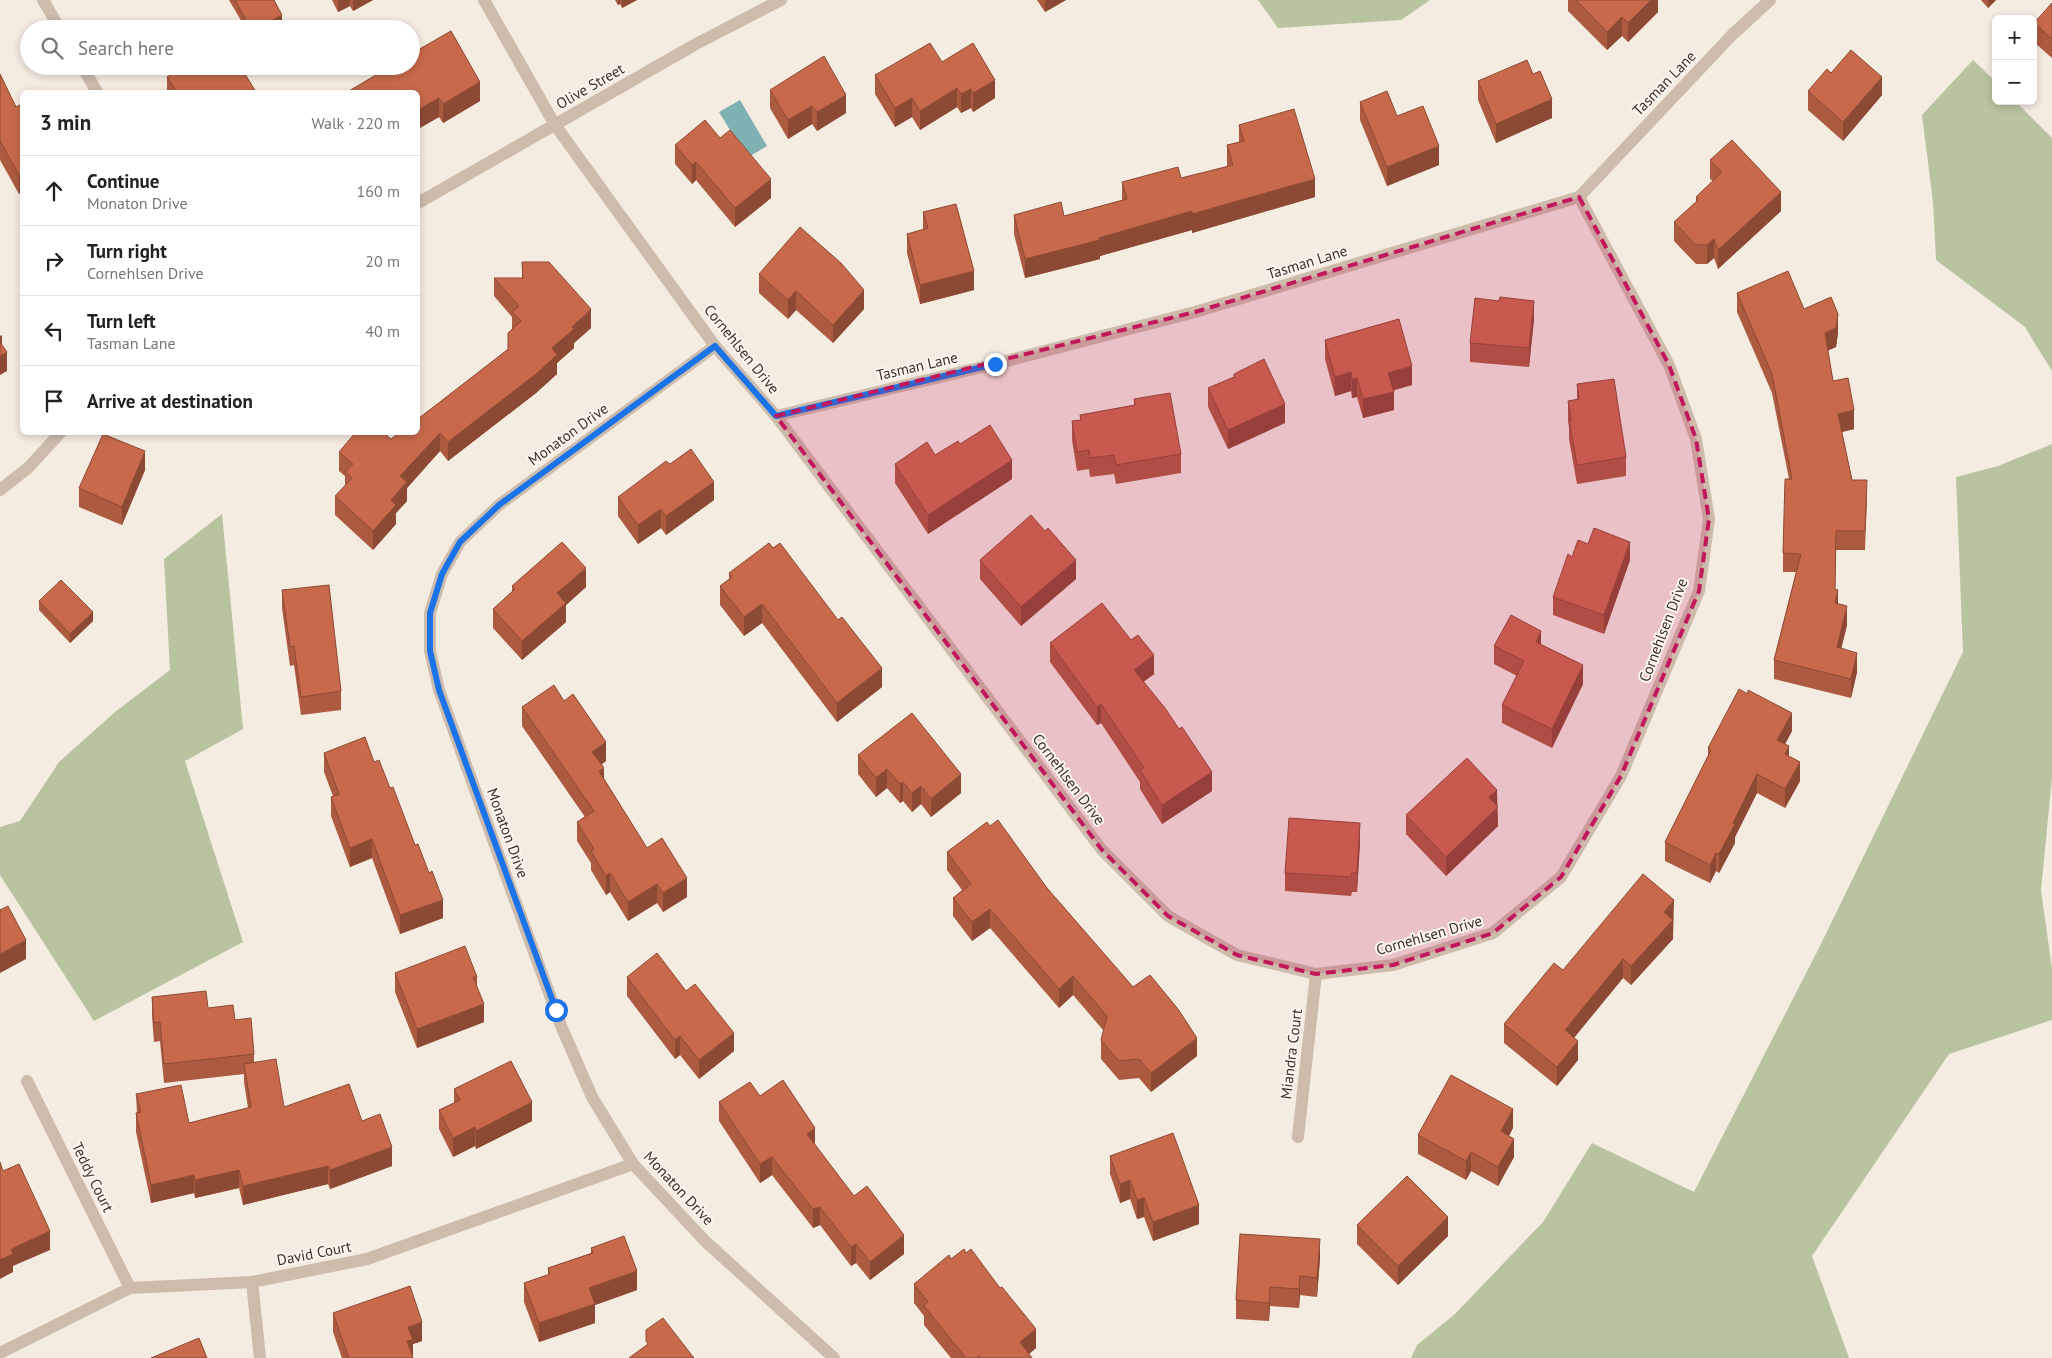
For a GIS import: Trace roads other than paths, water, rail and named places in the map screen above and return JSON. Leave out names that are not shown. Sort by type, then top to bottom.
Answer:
[{"type":"street","points":[[43,0],[55,20]]},
{"type":"street","name":"Cornehlsen Drive","points":[[484,0],[555,125],[715,346],[776,416],[1102,850],[1168,916],[1237,954],[1316,974],[1393,965],[1493,933],[1561,877],[1621,776],[1699,591],[1709,519],[1696,439],[1669,365],[1578,197]]},
{"type":"street","name":"Olive Street","points":[[420,202],[696,44],[781,0]]},
{"type":"street","name":"Tasman Lane","points":[[776,416],[995,364],[1195,312],[1578,197],[1732,35],[1770,0]]},
{"type":"street","points":[[87,75],[96,90]]},
{"type":"street","name":"Monaton Drive","points":[[715,346],[499,505],[460,542],[442,574],[430,613],[430,651],[439,690],[562,1028],[592,1097],[633,1164],[705,1241],[834,1358]]},
{"type":"street","points":[[0,490],[28,468],[58,435]]},
{"type":"street","name":"Miandra Court","points":[[1298,1137],[1316,974]]},
{"type":"street","name":"Teddy Court","points":[[27,1081],[130,1288]]},
{"type":"street","name":"David Court","points":[[0,1353],[130,1288],[252,1282],[367,1259],[633,1164]]},
{"type":"street","points":[[252,1282],[260,1358]]},
{"type":"water","points":[[740,100],[767,146],[747,158],[719,112]]}]
